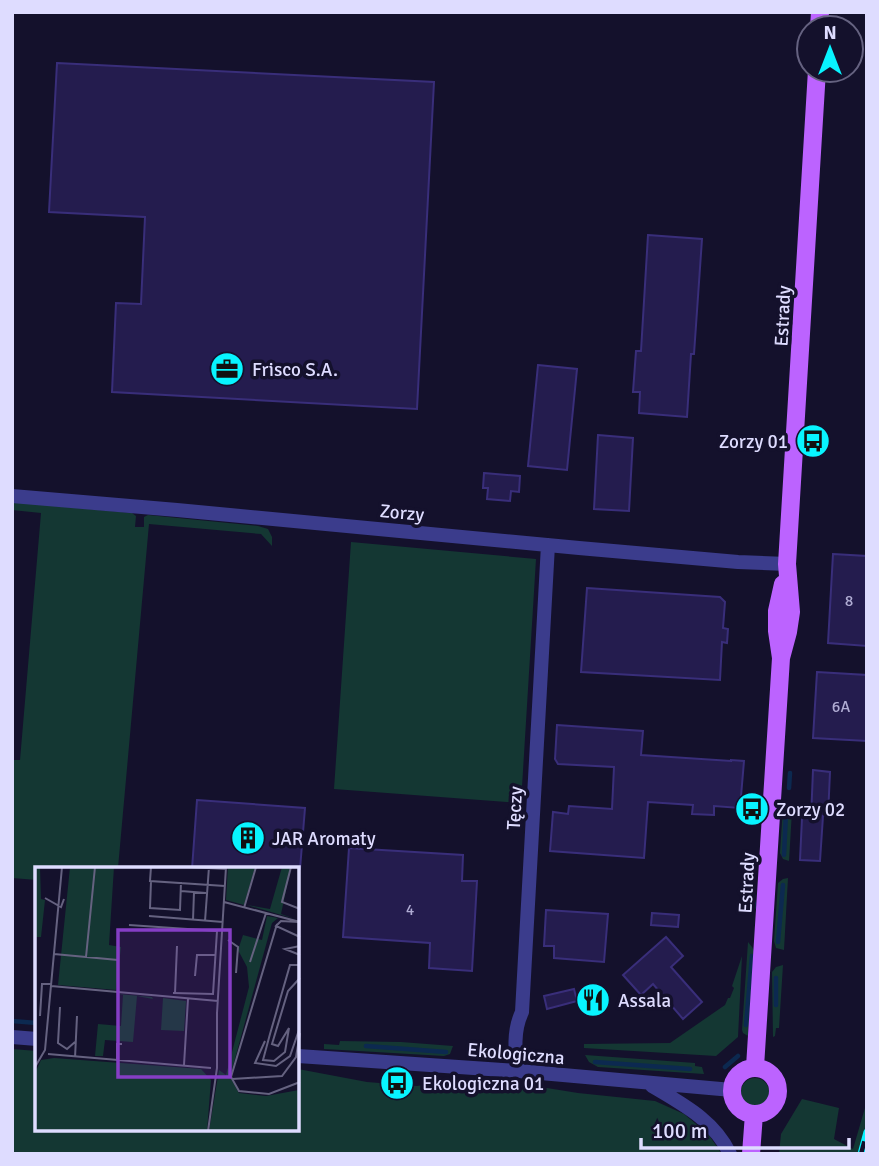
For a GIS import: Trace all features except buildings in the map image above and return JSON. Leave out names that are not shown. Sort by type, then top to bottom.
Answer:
[{"type":"main road","name":"Estrady","points":[[755,1068],[781,658],[777,611],[787,564],[816,84]]},
{"type":"main road","points":[[755,1068],[764,1069],[772,1075],[779,1092],[771,1108],[754,1114],[739,1108],[734,1102],[732,1090],[740,1073],[755,1068]]},
{"type":"main road","points":[[751,1154],[754,1114]]},
{"type":"street","name":"Zorzy","points":[[12,496],[738,562],[787,564]]},
{"type":"street","name":"Tęczy","points":[[518,1071],[516,1023],[522,1012],[548,545]]},
{"type":"street","points":[[12,1037],[35,1039]]},
{"type":"street","name":"Ekologiczna","points":[[299,1056],[518,1071],[732,1090]]},
{"type":"street","points":[[648,1083],[695,1112],[717,1133],[730,1154]]},
{"type":"green space","points":[[12,502],[132,513],[136,516],[135,527],[144,527],[144,517],[148,515],[258,526],[268,529],[272,537],[272,546],[261,534],[149,524],[118,867],[35,867],[35,880],[12,878],[12,760],[20,760],[41,513],[12,510]]},
{"type":"green space","points":[[351,542],[536,559],[521,803],[334,789]]},
{"type":"green space","points":[[788,804],[792,811],[789,861],[783,859],[780,853],[783,806]]},
{"type":"green space","points":[[788,878],[784,950],[776,948],[774,941],[778,883]]},
{"type":"green space","points":[[748,942],[754,951],[748,1036],[742,1030]]},
{"type":"green space","points":[[742,956],[738,1037],[716,1056],[584,1048],[584,1044],[670,1043],[725,1005],[734,988],[732,986]]},
{"type":"green space","points":[[783,965],[779,1028],[776,1028],[773,1037],[772,972]]},
{"type":"green space","points":[[340,1041],[453,1046],[450,1054],[444,1056],[324,1049],[324,1044],[339,1045]]},
{"type":"green space","points":[[12,1049],[35,1051],[35,1131],[299,1131],[299,1069],[367,1082],[417,1086],[456,1080],[522,1084],[655,1101],[684,1114],[708,1134],[722,1154],[12,1154]]},
{"type":"green space","points":[[585,1055],[695,1063],[695,1066],[702,1067],[704,1074],[598,1067],[589,1062]]},
{"type":"green space","points":[[755,1078],[765,1082],[769,1092],[765,1102],[755,1106],[745,1102],[741,1092],[745,1082]]},
{"type":"green space","points":[[802,1099],[839,1108],[834,1139],[853,1149],[867,1101],[867,1154],[779,1154],[781,1134]]},
{"type":"waterway","points":[[789,788],[790,773]]},
{"type":"waterway","points":[[784,855],[786,813]]},
{"type":"waterway","points":[[778,942],[783,885]]},
{"type":"waterway","points":[[753,895],[754,907]]},
{"type":"waterway","points":[[746,1025],[752,956]]},
{"type":"waterway","points":[[776,978],[776,1005]]},
{"type":"waterway","points":[[12,1021],[35,1023]]},
{"type":"waterway","points":[[366,1046],[446,1052]]},
{"type":"waterway","points":[[478,1054],[494,1055]]},
{"type":"waterway","points":[[725,1067],[738,1056]]},
{"type":"waterway","points":[[538,1058],[556,1059]]},
{"type":"waterway","points":[[595,1062],[690,1069]]},
{"type":"railway","points":[[861,1154],[867,1132]]},
{"type":"place","name":"Frisco S.A.","points":[[227,369]]},
{"type":"place","name":"Zorzy 01","points":[[813,441]]},
{"type":"place","name":"Zorzy 02","points":[[752,809]]},
{"type":"place","name":"JAR Aromaty","points":[[248,838]]},
{"type":"place","name":"Assala","points":[[593,1000]]},
{"type":"place","name":"Ekologiczna 01","points":[[397,1083]]}]
